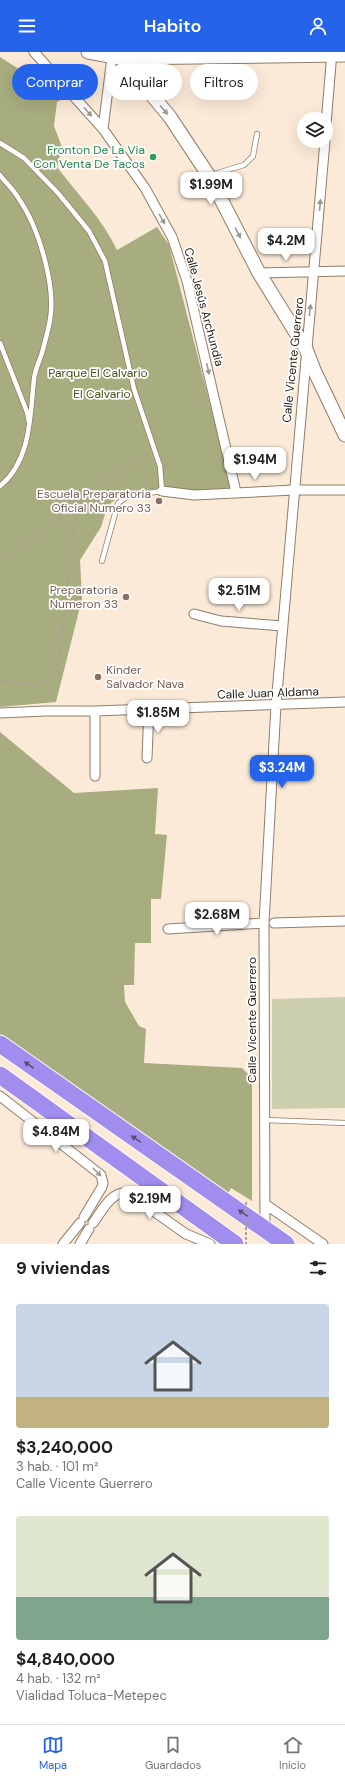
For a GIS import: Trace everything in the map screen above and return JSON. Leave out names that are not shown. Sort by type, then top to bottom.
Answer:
[{"type":"highway","points":[[0,1044],[286,1244]]},
{"type":"highway","points":[[0,1075],[235,1244]]},
{"type":"street","name":"Calle Jesús Archundia","points":[[34,52],[103,129],[145,188],[172,237],[191,296],[236,492]]},
{"type":"street","points":[[88,52],[115,56],[345,55]]},
{"type":"street","points":[[327,112],[332,54]]},
{"type":"street","points":[[103,129],[115,56]]},
{"type":"street","points":[[115,56],[170,117],[209,176],[259,273],[306,349],[314,370],[345,435]]},
{"type":"street","name":"Calle Vicente Guerrero","points":[[265,1229],[264,923],[276,705],[282,626],[324,148]]},
{"type":"street","points":[[259,273],[345,271]]},
{"type":"street","points":[[162,491],[194,495],[294,490],[345,490]]},
{"type":"street","points":[[194,614],[221,621],[282,626]]},
{"type":"street","name":"Calle Juan Aldama","points":[[0,713],[345,702]]},
{"type":"street","points":[[147,758],[149,709]]},
{"type":"street","points":[[95,711],[95,776]]},
{"type":"street","points":[[274,922],[345,921]]},
{"type":"street","points":[[168,928],[264,923]]},
{"type":"street","points":[[0,1096],[98,1171],[102,1179],[102,1187],[82,1220],[65,1243]]},
{"type":"street","points":[[102,1187],[114,1196]]},
{"type":"street","points":[[80,1244],[91,1226],[114,1196],[122,1193],[128,1193],[186,1234],[210,1244]]},
{"type":"street","points":[[265,1204],[322,1244]]},
{"type":"lane","points":[[209,176],[244,165],[253,156],[256,134]]},
{"type":"lane","points":[[0,143],[24,158],[58,193],[89,231],[105,261],[133,383],[160,466],[162,491],[128,496],[118,503],[102,561]]},
{"type":"lane","points":[[0,175],[20,199],[40,242],[50,282],[52,300],[50,319],[42,354],[35,374],[33,408],[30,424],[20,461],[11,477],[0,486]]},
{"type":"lane","points":[[0,343],[27,412],[30,424]]},
{"type":"lane","points":[[265,1120],[345,1123]]},
{"type":"path","points":[[0,558],[14,552],[50,528],[78,498],[154,448]]},
{"type":"path","points":[[0,681],[10,681],[36,686],[45,682],[54,671],[59,659],[78,498]]},
{"type":"path","points":[[246,1202],[246,1244]]},
{"type":"green space","name":"El Calvario","points":[[0,57],[12,65],[12,100],[60,100],[57,102],[54,126],[62,147],[57,167],[97,217],[117,250],[157,227],[169,245],[232,489],[131,492],[120,496],[111,503],[106,511],[101,527],[80,560],[82,599],[56,702],[0,707]]},
{"type":"green space","points":[[0,732],[74,793],[158,788],[155,834],[167,835],[161,899],[151,899],[151,943],[135,943],[134,985],[124,985],[125,1002],[139,1026],[146,1029],[144,1063],[242,1068],[252,1078],[252,1201],[231,1188],[227,1196],[0,1034]]},
{"type":"green space","points":[[345,997],[345,1108],[272,1109],[272,999]]},
{"type":"place","name":"Fronton De La Via Con Venta De Tacos","points":[[153,157]]},
{"type":"place","name":"Escuela Preparatoria Oficial Numero 33","points":[[159,501]]},
{"type":"place","name":"Preparatoria Numeron 33","points":[[126,597]]},
{"type":"place","name":"Kinder Salvador Nava","points":[[98,677]]},
{"type":"park label","name":"Parque El Calvario","points":[[98,373]]}]
